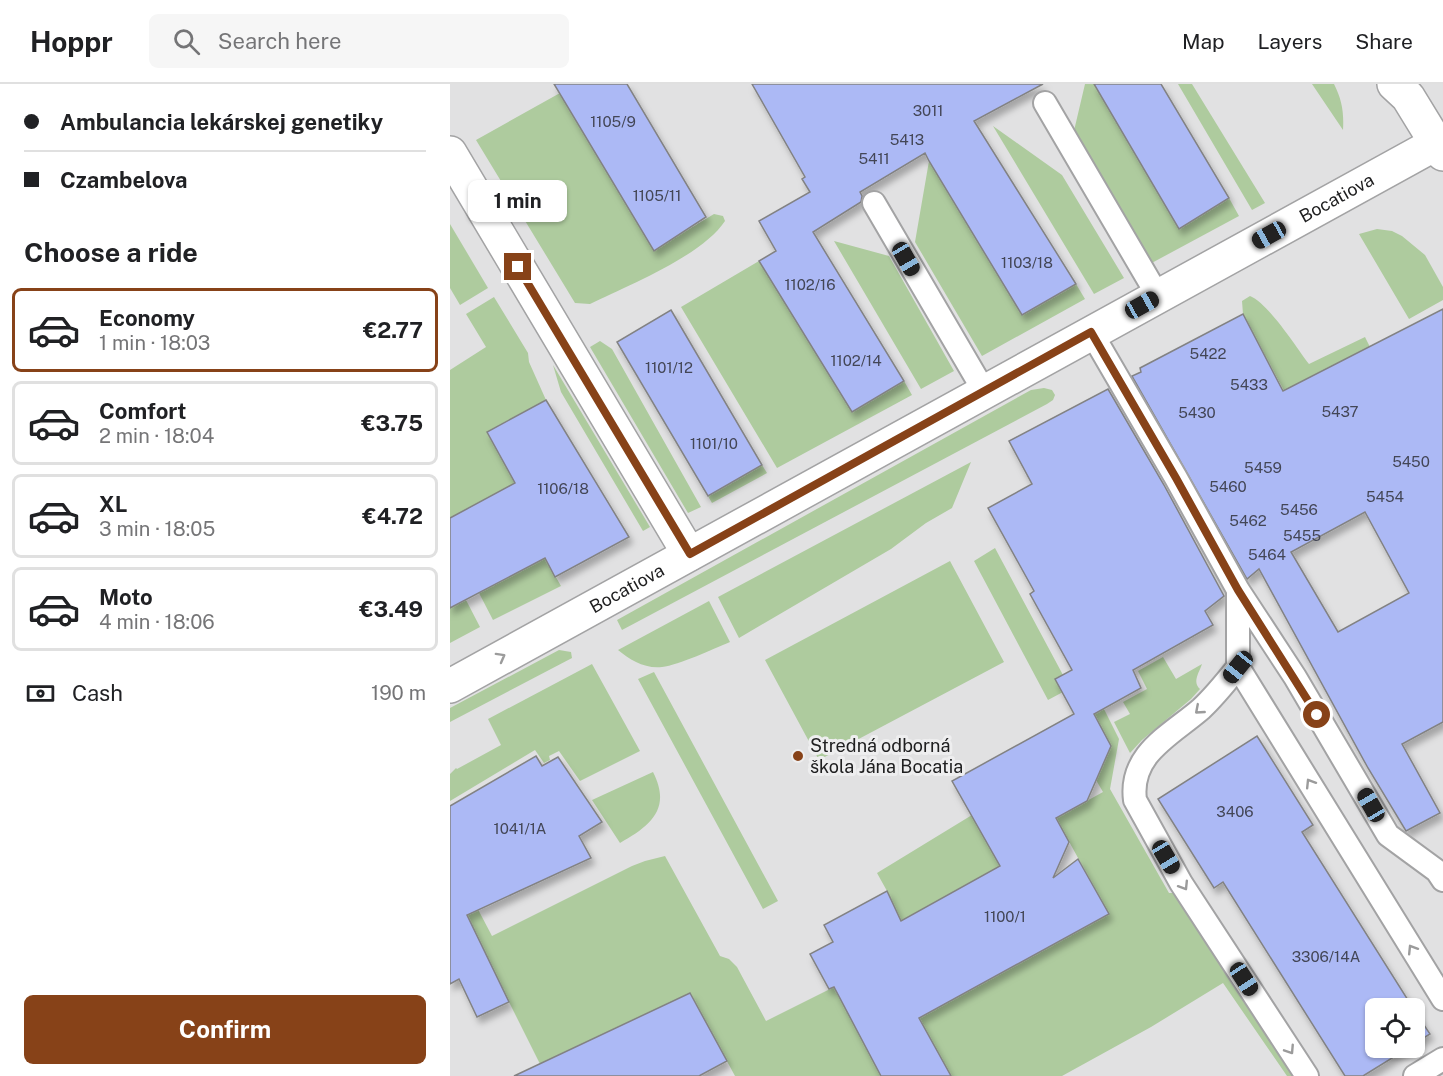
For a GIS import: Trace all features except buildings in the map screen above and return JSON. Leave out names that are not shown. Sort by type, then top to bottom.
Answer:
[{"type":"street","points":[[1403,88],[1440,149]]},
{"type":"street","name":"Bocatiova","points":[[450,686],[1091,332],[1440,149]]},
{"type":"street","points":[[450,153],[690,554]]},
{"type":"lane","points":[[1045,103],[1158,296]]},
{"type":"lane","points":[[874,203],[984,391]]},
{"type":"lane","points":[[1091,332],[1238,590],[1295,677],[1388,835],[1437,871],[1443,880]]},
{"type":"lane","points":[[1238,590],[1238,667],[1443,999]]},
{"type":"lane","points":[[1238,667],[1208,702],[1164,738],[1141,762],[1136,775],[1135,800],[1181,883],[1307,1076]]},
{"type":"lane","points":[[1415,1076],[1443,1059]]},
{"type":"green space","points":[[1085,84],[1094,84],[1179,229],[1229,198],[1239,216],[1148,265],[1073,135]]},
{"type":"green space","points":[[1178,84],[1192,84],[1265,203],[1252,210]]},
{"type":"green space","points":[[1312,84],[1334,84],[1342,106],[1343,130]]},
{"type":"green space","points":[[560,93],[654,250],[714,214],[723,216],[725,221],[714,234],[682,258],[590,304],[575,303],[476,140]]},
{"type":"green space","points":[[993,126],[1062,175],[1124,278],[1094,294]]},
{"type":"green space","points":[[929,161],[1022,315],[1076,284],[1085,299],[982,356],[915,242]]},
{"type":"green space","points":[[450,224],[488,288],[460,305],[450,288]]},
{"type":"green space","points":[[1377,229],[1392,231],[1402,236],[1425,255],[1443,287],[1443,300],[1409,319],[1359,234]]},
{"type":"green space","points":[[834,241],[889,256],[954,371],[921,389]]},
{"type":"green space","points":[[759,261],[852,412],[904,381],[912,395],[777,468],[681,307]]},
{"type":"green space","points":[[1250,296],[1274,317],[1309,364],[1365,337],[1370,347],[1284,391],[1243,314],[1242,301]]},
{"type":"green space","points":[[494,297],[528,353],[529,362],[546,400],[487,433],[515,482],[531,499],[450,518],[450,370],[486,347],[466,314]]},
{"type":"green space","points":[[600,341],[612,349],[701,507],[688,513],[590,347]]},
{"type":"green space","points":[[553,365],[650,527],[643,531],[561,392]]},
{"type":"green space","points":[[1044,388],[1052,390],[1055,395],[1053,400],[1047,404],[622,630],[617,620],[1031,390]]},
{"type":"green space","points":[[971,462],[952,508],[926,523],[891,549],[739,638],[718,597]]},
{"type":"green space","points":[[762,465],[767,473],[712,503],[708,496]]},
{"type":"green space","points":[[995,548],[1063,675],[1063,692],[1048,700],[974,561]]},
{"type":"green space","points":[[545,558],[561,586],[493,620],[479,593]]},
{"type":"green space","points":[[950,561],[1004,662],[819,760],[765,660]]},
{"type":"green space","points":[[466,600],[480,627],[450,643],[450,608]]},
{"type":"green space","points":[[709,601],[730,642],[687,660],[662,667],[650,667],[638,663],[618,650]]},
{"type":"green space","points":[[559,650],[571,652],[572,658],[450,722],[450,708]]},
{"type":"green space","points":[[1163,657],[1176,679],[1202,664],[1196,680],[1200,689],[1130,753],[1114,722],[1130,714],[1123,702],[1147,689],[1138,671]]},
{"type":"green space","points":[[592,664],[640,751],[580,781],[559,751],[549,756],[550,760],[544,763],[535,750],[450,801],[450,774],[456,768],[501,745],[488,719]]},
{"type":"green space","points":[[654,672],[778,901],[763,909],[638,679]]},
{"type":"green space","points":[[1078,685],[1098,711],[1104,709],[1119,739],[1110,789],[1169,893],[1179,893],[1294,1076],[1287,1076],[1223,983],[1151,1027],[1062,1076],[951,1076],[919,1018],[1109,914],[1056,818],[1103,792],[1096,780],[1111,746]]},
{"type":"green space","points":[[653,772],[660,796],[655,815],[649,823],[620,843],[592,800]]},
{"type":"green space","points":[[972,815],[1000,866],[901,921],[877,873]]},
{"type":"green space","points":[[450,856],[492,936],[632,866],[665,856],[720,956],[729,959],[737,967],[766,1021],[834,987],[881,1076],[735,1076],[690,993],[540,1064],[450,884]]},
{"type":"place","name":"Stredná odborná škola Jána Bocatia","points":[[798,756]]},
{"type":"route","points":[[518,267],[690,554],[1091,332],[1238,590],[1317,715]]}]
